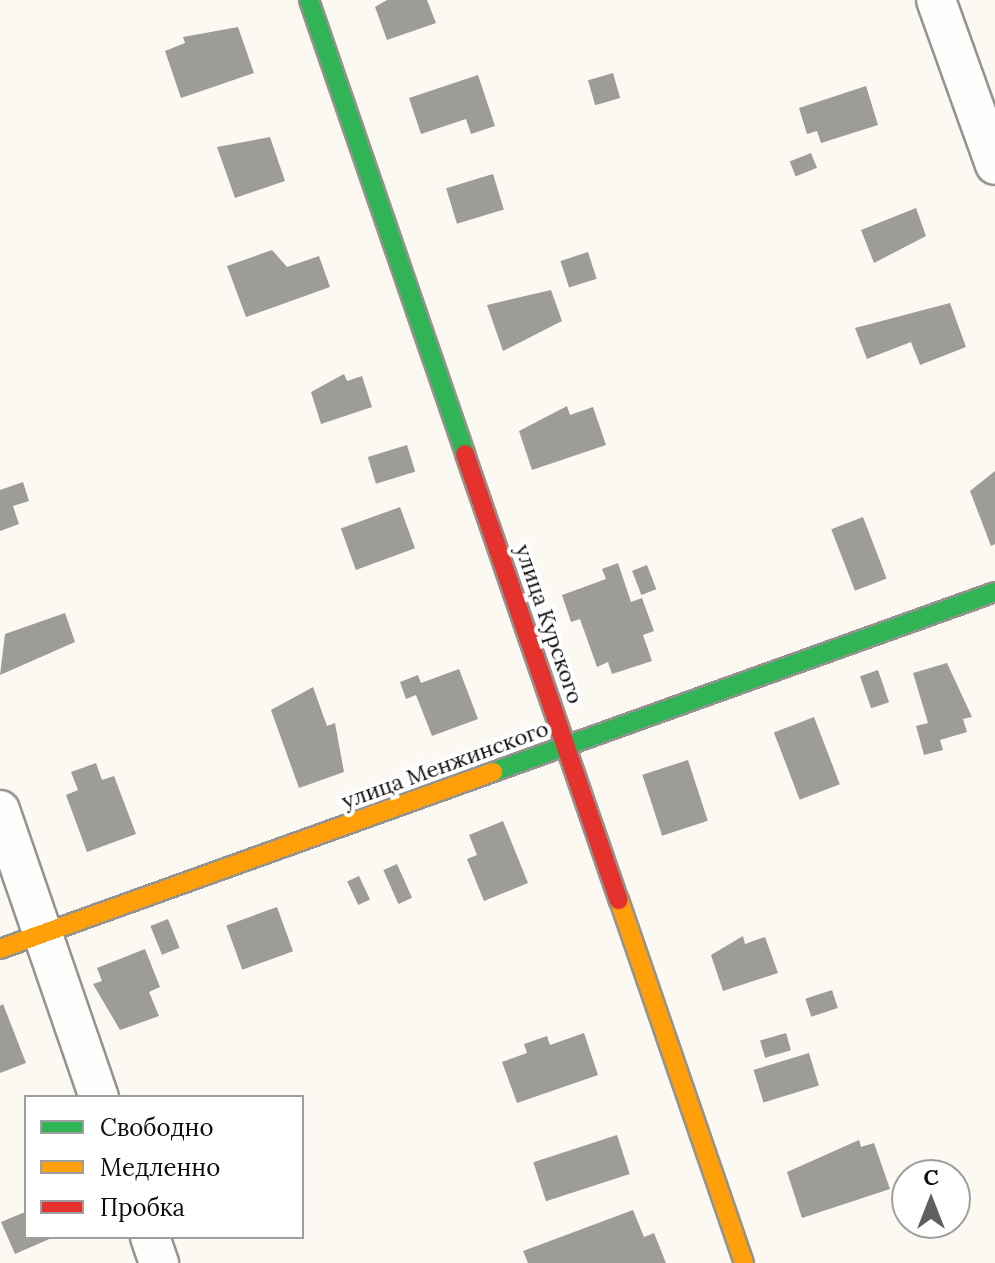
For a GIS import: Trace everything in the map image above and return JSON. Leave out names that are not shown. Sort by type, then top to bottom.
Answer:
[{"type":"street","name":"улица Курского","points":[[309,0],[744,1263]]},
{"type":"street","points":[[936,0],[995,165]]},
{"type":"street","name":"улица Менжинского","points":[[0,949],[995,592]]},
{"type":"street","points":[[0,810],[98,1095]]},
{"type":"street","points":[[151,1239],[159,1263]]},
{"type":"building","points":[[387,0],[427,0],[436,23],[387,40],[375,7]]},
{"type":"building","points":[[238,27],[254,73],[181,98],[165,51],[185,43],[183,37]]},
{"type":"building","points":[[613,73],[620,98],[595,105],[588,80]]},
{"type":"building","points":[[478,75],[495,126],[471,134],[466,119],[421,134],[409,98]]},
{"type":"building","points":[[866,86],[878,125],[821,143],[817,131],[807,134],[799,108]]},
{"type":"building","points":[[270,137],[285,181],[235,198],[217,147]]},
{"type":"building","points":[[811,153],[817,168],[796,176],[790,162]]},
{"type":"building","points":[[493,174],[504,209],[457,224],[446,188]]},
{"type":"building","points":[[916,208],[926,236],[874,263],[861,230]]},
{"type":"building","points":[[272,250],[287,267],[319,256],[330,287],[246,317],[227,266]]},
{"type":"building","points":[[588,252],[597,279],[569,288],[560,261]]},
{"type":"building","points":[[551,290],[562,321],[503,351],[487,305]]},
{"type":"building","points":[[950,303],[966,347],[920,365],[911,342],[867,359],[855,328]]},
{"type":"building","points":[[344,374],[347,381],[362,376],[372,407],[321,424],[311,392]]},
{"type":"building","points":[[567,406],[570,415],[593,407],[606,445],[532,470],[519,431]]},
{"type":"building","points":[[407,445],[415,472],[376,484],[368,457]]},
{"type":"building","points":[[995,471],[995,544],[991,546],[970,491]]},
{"type":"building","points":[[23,482],[29,501],[13,506],[19,524],[0,531],[0,490]]},
{"type":"building","points":[[400,507],[415,548],[356,570],[341,529]]},
{"type":"building","points":[[863,517],[887,579],[855,591],[831,529]]},
{"type":"building","points":[[618,563],[631,602],[642,598],[654,631],[643,635],[652,661],[612,674],[608,662],[597,667],[580,619],[571,622],[562,595],[606,579],[602,569]]},
{"type":"building","points":[[647,565],[656,589],[641,595],[632,571]]},
{"type":"building","points":[[65,613],[75,642],[0,675],[5,634]]},
{"type":"building","points":[[947,663],[972,717],[963,719],[967,732],[940,740],[943,750],[924,755],[916,726],[928,723],[913,673]]},
{"type":"building","points":[[459,669],[478,719],[432,736],[416,695],[406,699],[400,682],[418,675],[421,683]]},
{"type":"building","points":[[878,670],[889,702],[871,708],[860,676]]},
{"type":"building","points":[[313,687],[327,726],[335,723],[344,772],[299,788],[271,710]]},
{"type":"building","points":[[814,717],[840,784],[800,800],[774,732]]},
{"type":"building","points":[[688,760],[708,821],[662,836],[642,775]]},
{"type":"building","points":[[96,763],[102,780],[114,776],[136,834],[87,852],[66,795],[78,790],[71,772]]},
{"type":"building","points":[[503,821],[528,883],[484,901],[467,859],[477,855],[469,835]]},
{"type":"building","points":[[397,864],[412,898],[398,904],[383,870]]},
{"type":"building","points":[[359,876],[370,900],[358,905],[347,881]]},
{"type":"building","points":[[277,907],[293,951],[242,970],[226,925]]},
{"type":"building","points":[[168,919],[180,948],[162,955],[150,926]]},
{"type":"building","points":[[743,936],[745,944],[765,937],[778,973],[723,991],[711,955]]},
{"type":"building","points":[[145,949],[160,987],[149,992],[159,1016],[120,1030],[93,984],[102,981],[97,968]]},
{"type":"building","points":[[832,990],[838,1008],[811,1017],[805,999]]},
{"type":"building","points":[[3,1004],[26,1063],[0,1073],[0,1006]]},
{"type":"building","points":[[584,1033],[598,1075],[517,1103],[502,1062],[527,1053],[524,1044],[547,1036],[550,1045]]},
{"type":"building","points":[[786,1033],[791,1050],[765,1058],[760,1040]]},
{"type":"building","points":[[809,1053],[819,1086],[763,1102],[754,1070]]},
{"type":"building","points":[[617,1135],[630,1174],[546,1201],[533,1162]]},
{"type":"building","points":[[859,1140],[861,1147],[874,1143],[890,1189],[802,1218],[787,1172]]},
{"type":"building","points":[[633,1210],[644,1237],[654,1233],[666,1263],[528,1263],[523,1251]]},
{"type":"building","points":[[24,1212],[24,1239],[49,1239],[15,1254],[1,1222]]},
{"type":"traffic: fast","points":[[309,0],[465,454]]},
{"type":"traffic: fast","points":[[493,772],[995,592]]},
{"type":"traffic: slow","points":[[0,949],[493,772]]},
{"type":"traffic: slow","points":[[619,900],[744,1263]]},
{"type":"traffic: jam","points":[[465,454],[619,900]]}]
